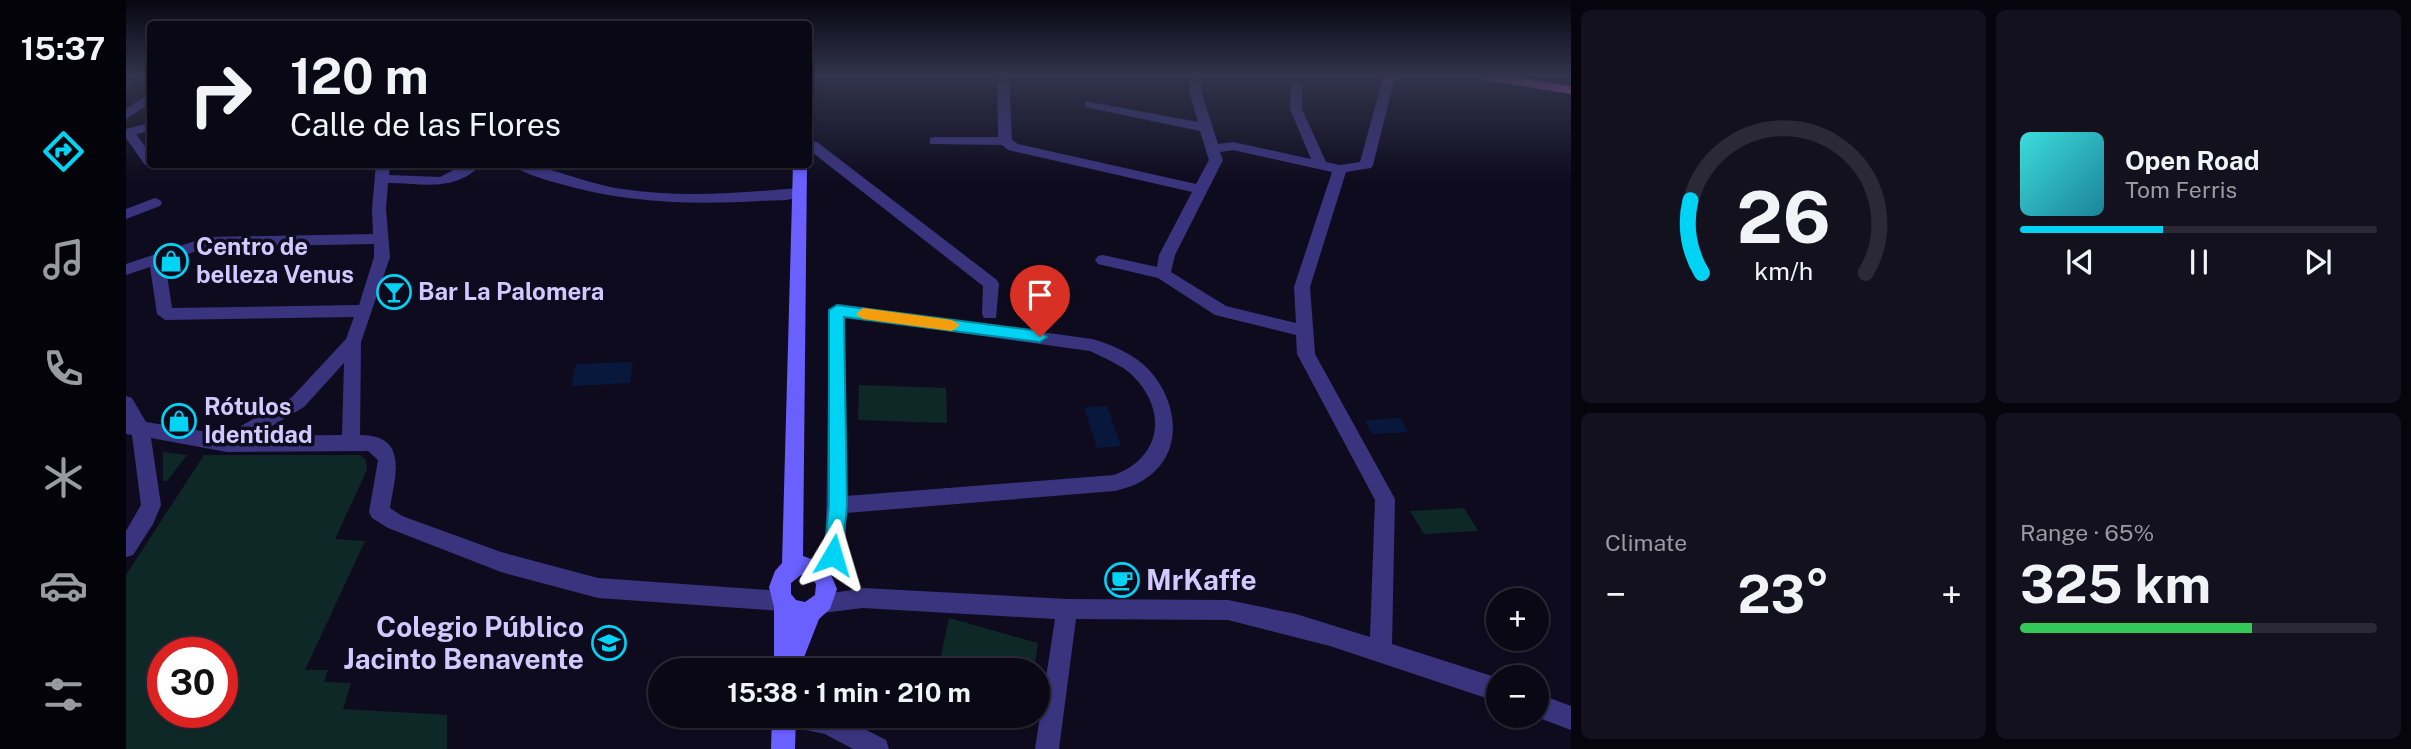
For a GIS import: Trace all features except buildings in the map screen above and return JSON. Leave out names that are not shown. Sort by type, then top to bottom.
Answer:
[{"type":"main road","points":[[791,658],[800,634],[803,589],[792,517],[800,168]]},
{"type":"main road","points":[[783,749],[784,728]]},
{"type":"street","points":[[1004,111],[1005,141]]},
{"type":"street","points":[[1122,111],[1207,128]]},
{"type":"street","points":[[1163,274],[1167,255],[1216,160],[1201,111]]},
{"type":"street","points":[[1297,111],[1320,163]]},
{"type":"street","points":[[1214,149],[1233,146],[1340,169],[1366,165],[1381,111]]},
{"type":"street","points":[[147,128],[127,133],[147,158]]},
{"type":"street","points":[[935,141],[1005,141],[1013,147],[1089,166],[1202,190]]},
{"type":"street","points":[[812,145],[991,284],[990,314]]},
{"type":"street","points":[[351,442],[353,342],[382,257],[380,209],[383,172],[435,184],[457,177],[469,168]]},
{"type":"street","points":[[527,168],[555,181],[622,196],[723,200],[799,193]]},
{"type":"street","points":[[1340,169],[1302,287],[1306,354],[1385,499],[1381,652]]},
{"type":"street","points":[[126,214],[155,203]]},
{"type":"street","points":[[126,270],[207,242],[382,240]]},
{"type":"street","points":[[157,259],[165,314],[364,311]]},
{"type":"street","points":[[1103,260],[1163,274],[1221,312],[1305,331]]},
{"type":"street","points":[[803,589],[830,562],[833,555],[838,505],[837,310],[1091,345],[1117,355],[1139,371],[1155,390],[1165,413],[1165,435],[1157,456],[1139,473],[1115,483],[838,505]]},
{"type":"street","points":[[236,444],[248,431],[298,402],[353,342]]},
{"type":"street","points":[[126,403],[151,505],[146,518],[126,548]]},
{"type":"street","points":[[133,427],[182,438],[236,444],[374,444],[387,455],[387,473],[379,507],[382,515],[501,562],[598,587],[740,597],[803,589],[863,598],[1067,609],[1228,610],[1254,614],[1486,687]]},
{"type":"street","points":[[1047,749],[1067,609]]},
{"type":"street","points":[[1549,710],[1571,718]]},
{"type":"street","points":[[837,728],[877,749]]},
{"type":"green space","points":[[859,385],[946,388],[947,423],[858,420]]},
{"type":"green space","points":[[163,452],[187,455],[167,481],[163,481]]},
{"type":"green space","points":[[204,455],[361,455],[366,461],[367,470],[335,539],[365,541],[305,670],[328,670],[324,682],[351,683],[343,709],[447,715],[447,749],[126,749],[126,575]]},
{"type":"green space","points":[[1464,508],[1478,531],[1424,534],[1410,511]]},
{"type":"green space","points":[[949,618],[1038,643],[1036,658],[941,658]]},
{"type":"water","points":[[633,362],[630,383],[571,386],[576,364]]},
{"type":"water","points":[[1107,406],[1121,446],[1097,448],[1084,407]]},
{"type":"water","points":[[1400,418],[1408,432],[1372,434],[1365,420]]},
{"type":"slow traffic","points":[[863,314],[952,325]]},
{"type":"place","name":"Centro de belleza Venus","points":[[171,261]]},
{"type":"place","name":"Bar La Palomera","points":[[394,292]]},
{"type":"place","name":"Rótulos Identidad","points":[[179,421]]},
{"type":"place","name":"MrKaffe","points":[[1122,580]]},
{"type":"place","name":"Colegio Público Jacinto Benavente","points":[[609,643]]},
{"type":"route","points":[[833,555],[838,505],[837,310],[1040,337]]}]
